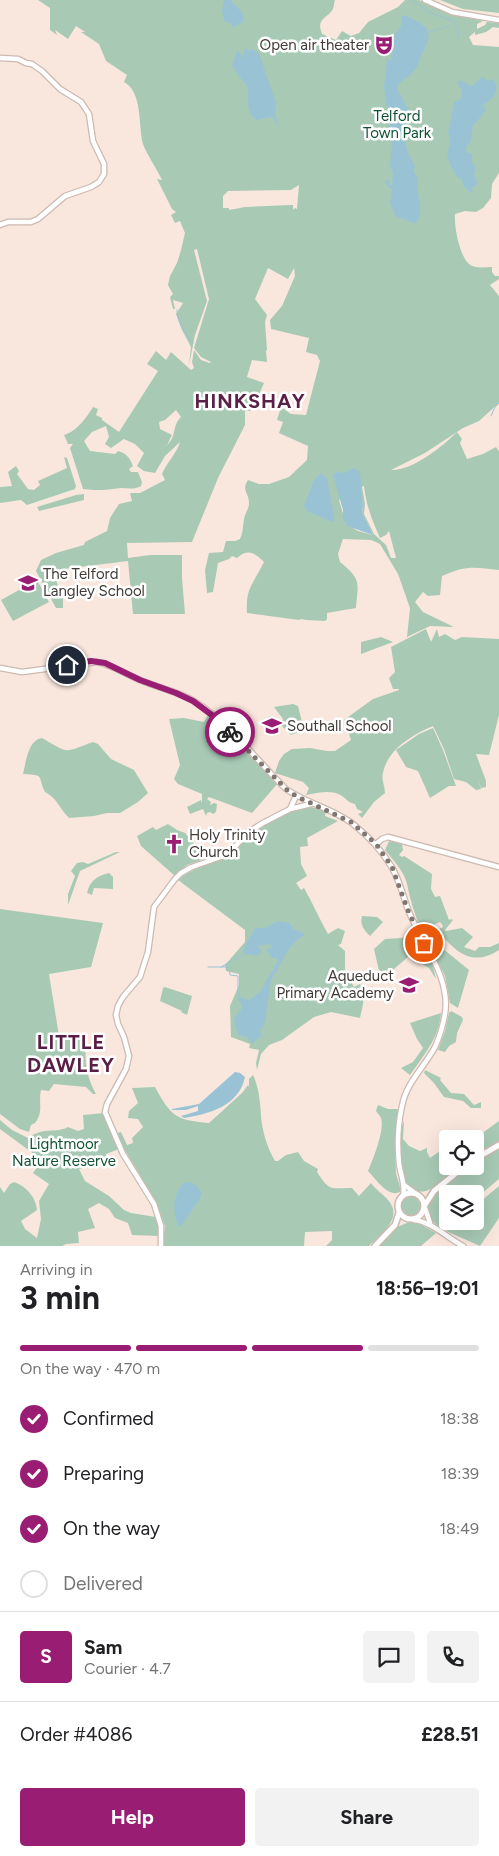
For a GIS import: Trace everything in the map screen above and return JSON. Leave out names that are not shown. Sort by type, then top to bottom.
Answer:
[{"type":"main road","points":[[484,1154],[499,1146]]},
{"type":"main road","points":[[375,1246],[395,1225],[398,1218],[398,1204],[403,1196],[427,1194],[434,1191],[453,1175]]},
{"type":"main road","points":[[395,1225],[421,1216],[434,1191]]},
{"type":"main road","points":[[415,1194],[422,1198],[425,1207]]},
{"type":"main road","points":[[398,1210],[403,1217],[412,1220]]},
{"type":"street","points":[[425,0],[452,12],[499,20]]},
{"type":"street","points":[[0,58],[18,59],[36,66],[60,89],[81,102],[89,114],[93,141],[104,164],[104,174],[99,182],[91,187],[64,196],[38,219],[31,222],[8,222],[0,225]]},
{"type":"street","points":[[0,668],[12,672],[97,662],[105,663],[140,680],[184,696],[216,718],[279,782],[296,796],[351,822],[376,844],[392,867],[409,913],[437,968],[445,996],[445,1012],[441,1033],[411,1084],[402,1105],[398,1150],[400,1170],[404,1184],[403,1196]]},
{"type":"street","points":[[290,809],[296,796]]},
{"type":"street","points":[[161,1246],[161,1226],[154,1204],[125,1157],[105,1112],[107,1104],[126,1068],[129,1056],[116,1015],[118,1006],[140,977],[148,952],[154,907],[181,873],[226,855],[247,833],[290,809],[312,803]]},
{"type":"street","points":[[376,844],[382,839],[388,838],[499,867]]},
{"type":"street","points":[[404,1184],[415,1194]]},
{"type":"street","points":[[425,1207],[427,1218],[432,1226]]},
{"type":"street","points":[[412,1220],[424,1221],[463,1246]]},
{"type":"green space","name":"Telford Town Park","points":[[38,0],[335,0],[333,9],[321,22],[320,29],[322,34],[336,40],[342,31],[351,36],[359,33],[368,22],[398,7],[405,0],[419,0],[449,13],[483,21],[477,24],[477,29],[487,22],[499,23],[499,28],[493,27],[486,32],[475,35],[475,32],[469,37],[473,45],[499,47],[499,173],[492,184],[491,198],[483,208],[476,212],[465,211],[455,214],[455,219],[456,233],[465,260],[474,267],[492,267],[492,272],[495,276],[499,276],[499,279],[490,285],[499,296],[499,403],[479,421],[463,428],[425,453],[391,470],[408,467],[426,457],[457,432],[462,439],[460,443],[467,459],[496,447],[499,451],[499,570],[470,568],[450,572],[442,576],[440,595],[428,596],[423,592],[415,602],[423,612],[454,627],[430,626],[407,637],[410,608],[398,574],[380,544],[371,540],[343,539],[338,554],[340,562],[352,573],[357,582],[356,608],[327,613],[325,621],[299,620],[247,613],[249,591],[264,562],[258,556],[248,552],[237,558],[232,556],[218,563],[213,592],[207,593],[205,570],[209,553],[223,552],[226,541],[240,539],[249,505],[245,489],[248,480],[259,484],[269,484],[289,477],[307,460],[308,446],[279,433],[283,422],[277,420],[281,407],[291,414],[306,415],[320,361],[317,355],[306,352],[309,338],[271,329],[270,320],[282,306],[295,276],[294,268],[288,279],[268,268],[255,299],[267,315],[265,322],[267,362],[252,360],[247,377],[264,383],[253,408],[250,411],[245,411],[245,425],[218,478],[192,542],[127,543],[128,558],[150,555],[182,555],[185,614],[133,614],[128,561],[55,570],[59,595],[63,595],[63,608],[56,608],[36,571],[41,560],[56,553],[84,545],[85,542],[107,531],[110,518],[119,504],[132,501],[130,493],[140,493],[165,480],[162,474],[180,442],[165,456],[155,473],[144,471],[137,466],[144,453],[135,444],[124,439],[111,448],[105,444],[109,437],[106,426],[92,432],[84,441],[90,451],[115,454],[118,451],[123,453],[129,458],[133,466],[129,469],[131,472],[138,472],[142,482],[141,486],[136,488],[93,490],[83,489],[70,448],[73,444],[68,444],[64,435],[77,427],[93,407],[98,409],[96,415],[119,432],[158,371],[147,364],[156,351],[166,360],[171,352],[191,370],[194,368],[192,362],[194,350],[201,360],[211,362],[201,357],[194,348],[209,299],[197,249],[194,250],[207,301],[195,335],[189,365],[191,347],[176,314],[183,303],[173,300],[175,309],[173,309],[170,297],[173,294],[168,285],[170,276],[177,263],[185,233],[180,221],[175,223],[171,215],[176,212],[172,209],[157,179],[162,180],[143,144],[137,101],[130,87],[124,82],[127,75],[106,61],[99,44],[81,32],[85,32],[76,26],[68,39],[55,30],[57,35],[50,30],[50,8]],"holes":[[[299,185],[297,209],[293,210],[293,205],[245,207],[229,210],[229,208],[223,208],[223,196],[228,191],[291,190]],[[176,410],[181,417],[170,442],[167,444],[172,435],[160,429],[159,422],[165,420]],[[364,486],[366,500],[380,538],[389,531],[396,558],[391,558],[386,545],[374,534],[364,514],[365,504],[362,487]],[[361,488],[362,512],[373,535],[358,531],[346,524],[339,500]]]},
{"type":"green space","points":[[440,0],[499,0],[499,13],[463,9]]},
{"type":"green space","points":[[64,457],[67,458],[76,486],[75,489],[27,505],[21,500],[0,503],[0,487],[12,486],[8,472],[16,466],[19,471],[17,474],[28,489],[34,490],[40,485],[38,481],[67,468]]},
{"type":"green space","points":[[84,494],[84,500],[39,511],[37,507],[76,495]]},
{"type":"green space","points":[[37,580],[49,602],[13,621],[1,600]]},
{"type":"green space","points":[[426,629],[431,642],[437,629],[439,637],[445,634],[455,640],[462,637],[499,639],[499,715],[489,755],[476,754],[486,781],[486,787],[481,788],[477,776],[481,789],[476,790],[466,782],[454,779],[444,749],[433,726],[409,738],[395,750],[386,764],[383,776],[385,793],[374,802],[362,818],[358,814],[363,812],[357,809],[355,804],[342,796],[329,792],[306,795],[309,788],[303,782],[275,773],[279,761],[284,754],[292,749],[310,748],[335,751],[351,740],[344,720],[373,699],[399,690],[393,689],[389,678],[395,672],[391,647]]},
{"type":"green space","points":[[381,637],[393,642],[361,654],[361,642]]},
{"type":"green space","points":[[293,704],[298,706],[304,730],[291,735],[281,725],[283,719],[274,707]]},
{"type":"green space","points":[[208,715],[278,783],[252,813],[209,797],[207,799],[211,802],[210,805],[217,804],[216,812],[213,814],[207,813],[206,816],[203,809],[190,814],[187,807],[201,800],[202,803],[202,794],[178,784],[174,779],[180,765],[169,719],[184,718],[204,722]]},
{"type":"green space","points":[[433,728],[456,786],[449,786],[430,798],[418,771],[406,767],[396,750],[419,734]]},
{"type":"green space","points":[[42,738],[67,750],[93,742],[98,744],[111,759],[134,770],[148,793],[138,802],[120,813],[69,818],[56,801],[45,792],[40,777],[23,774],[31,747],[37,740]]},
{"type":"green space","points":[[305,807],[319,808],[326,811],[325,816],[338,821],[307,838],[308,846],[300,847],[301,864],[307,876],[296,883],[301,890],[304,888],[328,934],[338,928],[345,931],[341,944],[338,945],[345,951],[345,970],[354,987],[360,984],[362,988],[363,1005],[360,1018],[331,1012],[314,1017],[282,1040],[269,1045],[261,1054],[257,1070],[256,1063],[259,1050],[249,1048],[250,1044],[231,1037],[230,1006],[239,985],[239,974],[226,971],[225,965],[245,942],[245,930],[178,880],[200,867],[227,856],[242,840],[262,825]]},
{"type":"green space","points":[[168,824],[185,833],[205,856],[204,859],[187,865],[175,876],[141,846],[137,836],[153,827],[156,830]]},
{"type":"green space","points":[[389,841],[402,844],[403,850],[399,855],[404,856],[432,874],[431,889],[435,897],[440,896],[449,920],[453,920],[446,931],[462,928],[473,937],[464,947],[475,951],[479,947],[490,947],[499,943],[499,950],[489,955],[472,957],[457,950],[443,937],[437,929],[443,926],[440,922],[421,930],[406,879],[385,850]]},
{"type":"green space","points":[[120,852],[80,871],[68,905],[68,894],[75,876],[71,871],[77,863],[83,862],[88,864]]},
{"type":"green space","points":[[109,873],[113,877],[113,889],[94,888],[92,895],[87,893],[94,880]]},
{"type":"green space","points":[[0,909],[103,923],[91,967],[49,974],[59,1036],[61,1039],[70,1039],[86,1035],[86,1065],[89,1079],[96,1094],[93,1094],[86,1087],[54,1084],[49,1091],[41,1090],[38,1119],[31,1125],[29,1132],[20,1129],[0,1114]]},
{"type":"green space","points":[[362,916],[377,917],[383,922],[370,936],[361,922]]},
{"type":"green space","points":[[418,935],[433,966],[436,979],[429,968],[409,956],[386,976],[379,971],[374,949],[385,939],[414,937]]},
{"type":"green space","points":[[426,935],[469,970],[458,1008],[450,1003],[445,976],[425,937]]},
{"type":"green space","points":[[163,988],[192,996],[187,1015],[160,1001]]},
{"type":"green space","points":[[451,1011],[462,1017],[463,1020],[457,1033],[456,1042],[449,1046],[445,1052],[438,1050]]},
{"type":"green space","points":[[441,1013],[434,1038],[410,1075],[401,1068],[413,1062],[423,1048],[410,1023]]},
{"type":"green space","points":[[425,1070],[441,1078],[440,1080],[451,1093],[464,1094],[474,1105],[481,1102],[481,1108],[471,1108],[463,1101],[444,1097],[424,1073]]},
{"type":"green space","points":[[253,1075],[259,1095],[267,1145],[275,1161],[286,1155],[298,1152],[304,1161],[318,1169],[317,1172],[331,1188],[352,1188],[359,1196],[371,1183],[388,1200],[392,1207],[392,1219],[385,1231],[369,1246],[326,1246],[332,1240],[332,1231],[305,1232],[304,1246],[162,1246],[165,1226],[156,1202],[123,1147],[117,1133],[121,1132],[127,1145],[133,1143],[132,1138],[143,1127],[138,1119],[128,1118],[129,1111],[138,1103],[132,1088],[155,1087],[165,1104],[175,1115],[188,1120],[209,1123],[242,1093],[248,1085],[249,1087],[249,1079]]},
{"type":"green space","points":[[378,1105],[388,1109],[398,1109],[396,1173],[400,1192],[396,1193],[382,1187],[368,1171],[378,1144],[382,1123],[376,1111]]},
{"type":"green space","name":"Lightmoor Nature Reserve","points":[[104,1113],[119,1149],[106,1154],[106,1156],[114,1160],[79,1169],[85,1181],[109,1196],[124,1210],[156,1217],[159,1236],[132,1235],[128,1223],[115,1218],[109,1209],[99,1203],[88,1209],[95,1228],[78,1232],[79,1243],[62,1246],[0,1246],[0,1187],[4,1193],[10,1184],[14,1182],[26,1189],[32,1196],[37,1210],[21,1221],[25,1229],[37,1238],[41,1219],[39,1201],[49,1184],[33,1173],[42,1160],[0,1129],[0,1120],[12,1130],[28,1138],[39,1132],[68,1127],[78,1131],[84,1129],[83,1115]]},
{"type":"green space","points":[[404,1121],[403,1139],[409,1146],[420,1151],[427,1148],[430,1158],[439,1152],[439,1175],[449,1175],[429,1190],[417,1191],[407,1185],[401,1160],[400,1142]]},
{"type":"green space","points":[[499,1121],[499,1141],[484,1149],[484,1132]]},
{"type":"green space","points":[[499,1149],[499,1179],[484,1192],[484,1185],[444,1185],[456,1175],[484,1175],[484,1158]]},
{"type":"green space","points":[[499,1186],[499,1218],[480,1246],[446,1231],[484,1230],[484,1198]]},
{"type":"green space","points":[[439,1190],[439,1226],[433,1221],[427,1209],[431,1198]]},
{"type":"green space","points":[[408,1195],[416,1195],[423,1202],[423,1210],[416,1217],[408,1217],[401,1210],[401,1202]]},
{"type":"green space","points":[[407,1223],[418,1223],[436,1233],[421,1246],[378,1246],[397,1227]]},
{"type":"water","points":[[224,0],[230,0],[242,12],[244,18],[242,23],[233,27],[231,23],[225,22],[222,11]]},
{"type":"water","points":[[404,15],[418,22],[429,34],[416,68],[397,88],[409,111],[409,117],[403,134],[408,153],[415,166],[414,172],[417,179],[420,215],[416,223],[395,216],[390,203],[392,189],[384,183],[389,180],[389,185],[392,186],[393,172],[390,166],[392,142],[388,134],[390,113],[387,108],[384,87],[387,59],[391,60],[395,37],[392,36],[400,28],[401,17]]},
{"type":"water","points":[[246,48],[249,51],[251,49],[259,53],[276,103],[275,113],[279,126],[272,117],[256,120],[248,107],[247,87],[232,65],[237,51],[239,51],[243,58]]},
{"type":"water","points":[[482,77],[487,81],[493,79],[497,86],[493,97],[483,105],[486,110],[473,126],[471,141],[466,148],[467,153],[472,153],[472,163],[476,168],[474,175],[478,184],[471,189],[474,192],[472,193],[464,187],[462,180],[457,177],[450,164],[447,155],[450,142],[448,130],[454,102],[461,99],[461,89],[457,83],[461,80],[472,86]]},
{"type":"water","points":[[354,468],[360,472],[362,512],[373,535],[347,526],[343,518],[343,510],[333,475],[336,472],[344,473]]},
{"type":"water","points":[[321,473],[327,479],[334,514],[332,522],[307,511],[304,506],[314,480]]},
{"type":"water","points":[[278,921],[290,923],[293,929],[304,933],[304,936],[289,949],[271,980],[265,1022],[260,1031],[261,1036],[252,1044],[247,1037],[238,1035],[234,1019],[242,1008],[238,999],[240,997],[249,1000],[259,992],[278,958],[272,958],[266,950],[272,946],[267,944],[258,946],[262,952],[258,956],[246,955],[243,952],[255,928],[264,928]]},
{"type":"water","points":[[235,1072],[245,1077],[242,1087],[230,1102],[222,1107],[184,1118],[181,1116],[198,1111],[198,1106],[186,1110],[172,1110],[199,1104]]},
{"type":"water","points":[[184,1182],[195,1184],[202,1193],[200,1199],[181,1226],[178,1226],[175,1203],[177,1193]]},
{"type":"waterway","points":[[412,0],[429,12],[453,21],[459,31],[458,37]]},
{"type":"waterway","points":[[429,32],[449,26]]},
{"type":"waterway","points":[[177,310],[180,323],[193,343]]},
{"type":"waterway","points":[[491,416],[499,403]]},
{"type":"waterway","points":[[208,967],[221,967],[244,954]]},
{"type":"waterway","points":[[221,967],[229,967],[230,975],[238,976],[238,993],[240,998]]},
{"type":"way so far","points":[[230,732],[286,789],[296,796],[351,822],[376,844],[392,867],[409,913],[424,943]]},
{"type":"place","name":"Open air theater","points":[[384,45]]},
{"type":"place","name":"The Telford Langley School","points":[[28,583]]},
{"type":"place","name":"Southall School","points":[[272,726]]},
{"type":"place","name":"Holy Trinity Church","points":[[174,844]]},
{"type":"place","name":"Aqueduct Primary Academy","points":[[409,985]]},
{"type":"district","name":"HINKSHAY","points":[[250,401]]},
{"type":"district","name":"LITTLE DAWLEY","points":[[71,1054]]},
{"type":"route","points":[[67,665],[91,661],[105,663],[140,680],[193,701],[216,718],[230,732]]}]
